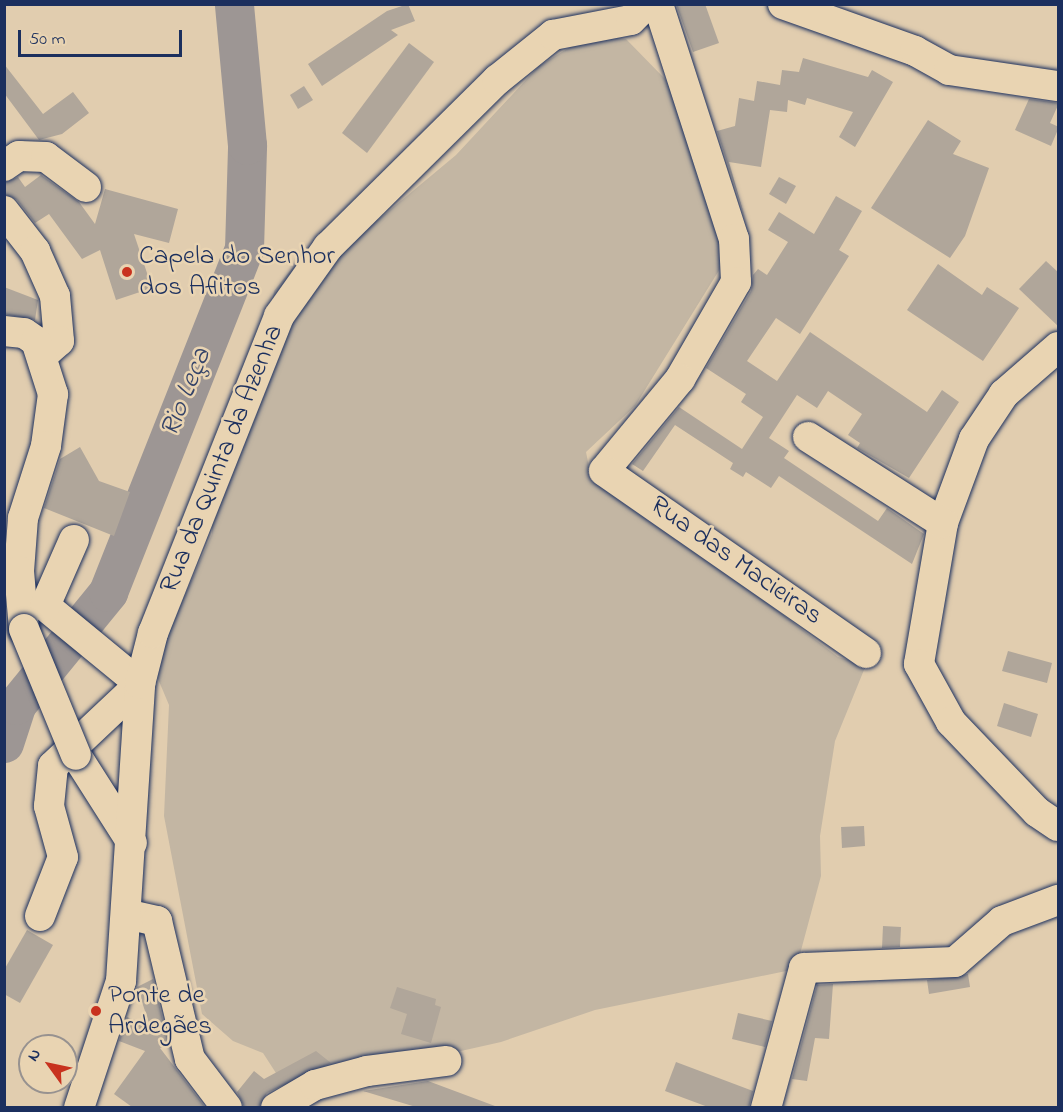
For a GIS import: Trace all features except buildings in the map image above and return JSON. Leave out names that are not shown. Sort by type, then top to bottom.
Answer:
[{"type":"street","name":"Rua da Quinta da Azenha","points":[[79,1107],[121,981],[132,843],[140,684],[153,633],[252,381],[298,283],[488,89],[553,35],[631,20],[647,4]]},
{"type":"street","name":"Rua das Macieiras","points":[[658,4],[734,239],[736,282],[680,379],[604,471],[866,653]]},
{"type":"street","points":[[783,4],[915,51],[949,70],[1059,86]]},
{"type":"street","points":[[4,166],[19,156],[46,157],[86,188]]},
{"type":"street","points":[[4,211],[34,251],[55,296],[59,341],[44,354]]},
{"type":"street","points":[[4,331],[24,333],[44,354],[53,394],[46,446],[23,518],[12,576],[24,629],[76,755],[132,843]]},
{"type":"street","points":[[1059,347],[1004,394],[974,440],[943,523],[919,664],[951,722],[1037,812],[1059,826]]},
{"type":"street","points":[[808,437],[943,523]]},
{"type":"street","points":[[40,916],[63,857],[49,806],[53,766],[140,684],[117,661],[62,625],[45,606],[74,540]]},
{"type":"street","points":[[766,1107],[804,969],[955,962],[1002,921],[1059,900]]},
{"type":"street","points":[[126,914],[157,921],[190,1059],[227,1107]]},
{"type":"street","points":[[276,1107],[315,1085],[367,1071],[446,1061]]},
{"type":"shaded area","points":[[590,35],[626,39],[666,80],[703,156],[723,264],[635,406],[586,452],[591,477],[679,535],[838,657],[866,665],[835,741],[820,836],[821,876],[796,969],[595,1010],[501,1042],[287,1090],[263,1053],[233,1041],[202,1014],[164,816],[169,705],[153,667],[212,534],[212,493],[268,333],[274,291],[324,228],[378,220],[456,155],[539,66]]},
{"type":"waterway","name":"Rio Leça","points":[[4,743],[16,705],[108,592],[244,249],[247,145],[234,4]]},
{"type":"place","name":"Capela do Senhor dos Aflitos","points":[[127,272]]},
{"type":"place","name":"Ponte de Ardegães","points":[[96,1011]]}]
